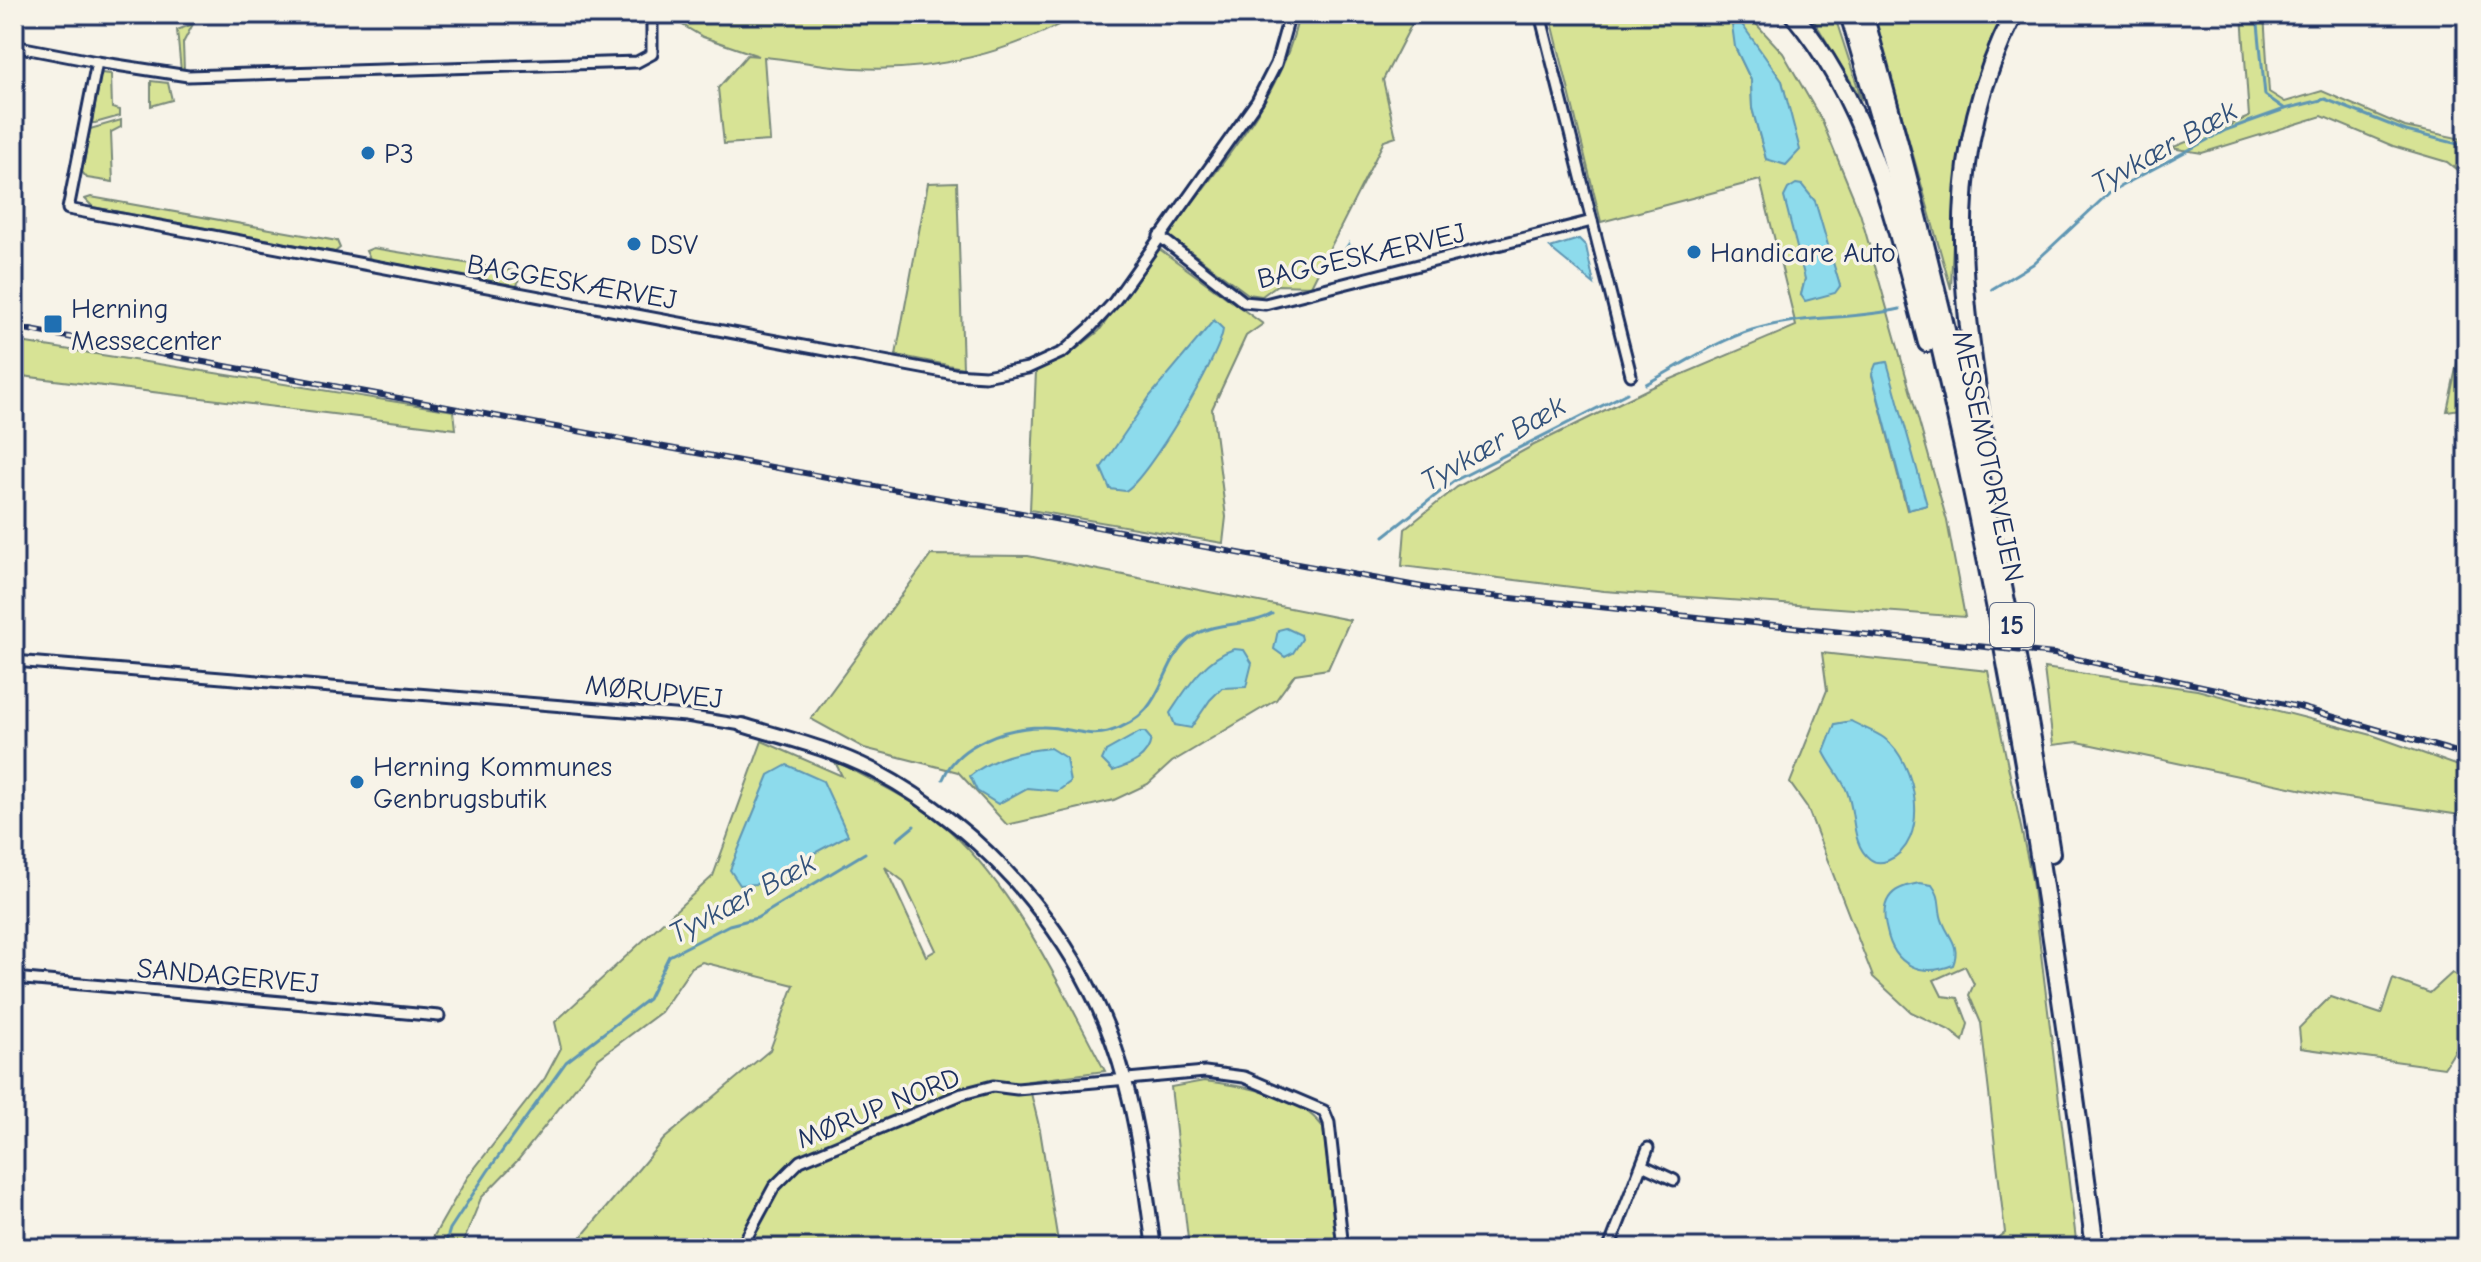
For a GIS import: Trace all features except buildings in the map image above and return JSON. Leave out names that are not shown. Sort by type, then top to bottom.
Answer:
[{"type":"highway","points":[[1793,14],[1835,75],[1876,162],[1978,522]]},
{"type":"highway","name":"MESSEMOTORVEJEN","points":[[1849,14],[1923,275],[1978,522],[2021,742],[2049,908],[2095,1248]]},
{"type":"highway","name":"MESSEMOTORVEJEN","points":[[1864,14],[1943,308],[2000,562],[2061,919],[2086,1121],[2095,1248]]},
{"type":"highway","points":[[2000,562],[1965,302],[1960,233],[1967,150],[1980,99],[2000,42],[2014,14]]},
{"type":"street","points":[[14,46],[173,75],[211,76],[637,62],[652,54],[652,14]]},
{"type":"street","name":"BAGGESKÆRVEJ","points":[[97,62],[68,209],[954,374],[985,376],[1028,368],[1063,352],[1114,302],[1257,101],[1276,64],[1290,14]]},
{"type":"street","points":[[1540,14],[1631,375]]},
{"type":"street","name":"BAGGESKÆRVEJ","points":[[1159,236],[1244,302],[1265,304],[1592,221]]},
{"type":"street","name":"MØRUPVEJ","points":[[14,661],[686,716],[742,725],[820,748],[872,770],[954,822],[1000,865],[1042,913],[1070,954],[1103,1020],[1125,1079],[1154,1248]]},
{"type":"street","name":"SANDAGERVEJ","points":[[14,978],[439,1016]]},
{"type":"street","points":[[1125,1079],[1205,1072],[1244,1077],[1324,1111],[1329,1123],[1343,1248]]},
{"type":"street","name":"MØRUP NORD","points":[[741,1248],[774,1187],[800,1161],[962,1094],[993,1086],[1017,1089],[1125,1079]]},
{"type":"street","points":[[1609,1248],[1648,1148]]},
{"type":"street","points":[[1642,1165],[1674,1180]]},
{"type":"green space","points":[[664,14],[1079,14],[999,49],[913,67],[855,68],[764,57],[770,141],[724,144],[718,88],[747,55],[759,56],[703,37]]},
{"type":"green space","points":[[1299,14],[1417,14],[1383,80],[1396,137],[1384,141],[1311,286],[1277,285],[1262,296],[1248,294],[1168,235],[1227,158],[1263,103],[1291,45]]},
{"type":"green space","points":[[1550,14],[1747,14],[1783,53],[1822,121],[1860,213],[1947,521],[1965,617],[1604,591],[1402,566],[1405,529],[1457,487],[1648,389],[1796,326],[1760,180],[1601,222]],"holes":[[[1735,47],[1782,81],[1787,102],[1766,159],[1752,108],[1751,80]],[[1827,248],[1840,286],[1801,295],[1805,279]],[[1872,375],[1927,505],[1907,510]]]},
{"type":"green space","points":[[1807,14],[1834,14],[1862,100],[1816,24]]},
{"type":"green space","points":[[1873,14],[2005,14],[1978,79],[1962,148],[1954,219],[1951,289]]},
{"type":"green space","points":[[2242,14],[2264,14],[2269,92],[2285,102],[2322,91],[2405,127],[2467,140],[2467,178],[2447,162],[2393,146],[2322,116],[2202,153],[2171,148],[2249,117]]},
{"type":"green space","points":[[193,24],[183,43],[184,71],[181,71],[177,30]]},
{"type":"green space","points":[[101,73],[111,74],[112,108],[120,110],[120,116],[92,123]]},
{"type":"green space","points":[[151,81],[168,83],[172,100],[151,106]]},
{"type":"green space","points":[[121,120],[121,127],[111,132],[113,182],[87,178],[82,172],[90,129]]},
{"type":"green space","points":[[957,182],[963,368],[896,355],[928,183]]},
{"type":"green space","points":[[91,197],[337,241],[340,248],[335,252],[93,207],[85,199]]},
{"type":"green space","points":[[373,248],[520,272],[517,287],[370,259],[366,251]]},
{"type":"green space","points":[[1158,248],[1263,324],[1246,336],[1212,409],[1226,517],[1223,543],[1030,510],[1036,371],[1069,355],[1099,331]]},
{"type":"green space","points":[[2467,316],[2467,408],[2447,411]]},
{"type":"green space","points":[[14,341],[454,411],[456,429],[14,375]]},
{"type":"green space","points":[[931,555],[1028,556],[1350,620],[1328,669],[1295,674],[1276,700],[1172,762],[1148,784],[1114,800],[1007,825],[958,772],[864,748],[811,719]]},
{"type":"green space","points":[[1822,653],[1988,671],[2032,880],[2077,1248],[1984,1248],[2005,1233],[1981,1023],[1969,995],[1974,984],[1965,966],[1934,980],[1942,996],[1958,998],[1968,1024],[1963,1041],[1949,1030],[1911,1012],[1873,977],[1807,807],[1790,783],[1827,690]]},
{"type":"green space","points":[[2044,668],[2197,690],[2372,735],[2467,769],[2467,816],[2328,795],[2078,742],[2053,745]]},
{"type":"green space","points":[[762,741],[842,776],[834,760],[923,809],[974,855],[997,883],[1037,944],[1105,1071],[1028,1081],[1040,1130],[1059,1248],[572,1248],[664,1139],[770,1050],[794,985],[702,962],[692,967],[661,1012],[598,1059],[518,1160],[481,1198],[461,1248],[427,1248],[467,1178],[545,1078],[561,1048],[555,1022],[713,876]],"holes":[[[885,867],[903,881],[936,950],[926,956]]]},
{"type":"green space","points":[[2452,973],[2467,982],[2466,1018],[2462,1036],[2444,1068],[2301,1048],[2299,1028],[2330,997],[2381,1014],[2393,979],[2430,993]]},
{"type":"green space","points":[[1204,1081],[1253,1089],[1285,1099],[1323,1127],[1338,1248],[1189,1248],[1171,1087]]},
{"type":"water","points":[[1736,21],[1741,23],[1782,81],[1800,150],[1786,165],[1766,159],[1752,108],[1751,80],[1735,47],[1732,25]]},
{"type":"water","points":[[1796,184],[1802,185],[1815,201],[1840,286],[1835,293],[1805,301],[1801,295],[1805,279],[1784,197],[1788,189]]},
{"type":"water","points":[[1579,239],[1586,246],[1594,284],[1550,248]]},
{"type":"water","points":[[1349,243],[1355,262],[1335,269],[1333,267]]},
{"type":"water","points":[[1214,320],[1223,329],[1219,342],[1182,415],[1135,482],[1125,491],[1110,489],[1101,468],[1150,396]]},
{"type":"water","points":[[1887,362],[1927,505],[1908,510],[1872,374],[1876,364]]},
{"type":"water","points":[[1286,628],[1301,635],[1302,639],[1293,653],[1285,657],[1274,649],[1278,630]]},
{"type":"water","points":[[1234,649],[1244,650],[1252,663],[1246,687],[1222,688],[1191,728],[1175,725],[1170,713],[1190,684],[1205,667]]},
{"type":"water","points":[[1851,721],[1884,738],[1895,749],[1911,783],[1915,820],[1910,838],[1901,852],[1885,862],[1872,860],[1859,845],[1846,789],[1824,752],[1835,724]]},
{"type":"water","points":[[1145,732],[1151,739],[1146,752],[1132,764],[1113,771],[1102,760],[1106,751]]},
{"type":"water","points":[[1050,748],[1066,758],[1070,782],[1058,791],[1027,788],[998,804],[977,791],[970,776],[1008,756]]},
{"type":"water","points":[[787,765],[823,781],[848,835],[757,884],[740,885],[730,870],[769,775]]},
{"type":"water","points":[[1920,883],[1932,885],[1937,893],[1943,923],[1954,945],[1953,965],[1941,969],[1920,969],[1903,960],[1891,943],[1886,927],[1888,899],[1901,888]]},
{"type":"waterway","points":[[2257,14],[2265,95],[2285,109]]},
{"type":"waterway","name":"Tyvkær Bæk","points":[[1992,289],[2033,264],[2110,192],[2226,130],[2285,109],[2325,99],[2406,131],[2458,144],[2467,152]]},
{"type":"waterway","name":"Tyvkær Bæk","points":[[1646,384],[1712,347],[1752,330],[1789,322],[1900,309]]},
{"type":"waterway","name":"Tyvkær Bæk","points":[[1384,536],[1454,481],[1627,393]]},
{"type":"waterway","name":"Tyvkær Bæk","points":[[943,779],[959,756],[999,734],[1042,727],[1100,733],[1128,724],[1153,701],[1173,659],[1195,635],[1272,614]]},
{"type":"waterway","name":"Tyvkær Bæk","points":[[897,840],[914,826]]},
{"type":"waterway","name":"Tyvkær Bæk","points":[[444,1248],[450,1229],[488,1171],[566,1062],[648,999],[669,956],[729,925],[757,918],[865,853]]},
{"type":"railway","points":[[14,327],[1444,591],[2054,654],[2299,707],[2467,755]]},
{"type":"place","name":"P3","points":[[368,153]]},
{"type":"place","name":"DSV","points":[[634,244]]},
{"type":"place","name":"Handicare Auto","points":[[1694,252]]},
{"type":"place","name":"Herning Messecenter","points":[[53,324]]},
{"type":"place","name":"Herning Kommunes Genbrugsbutik","points":[[357,782]]}]
